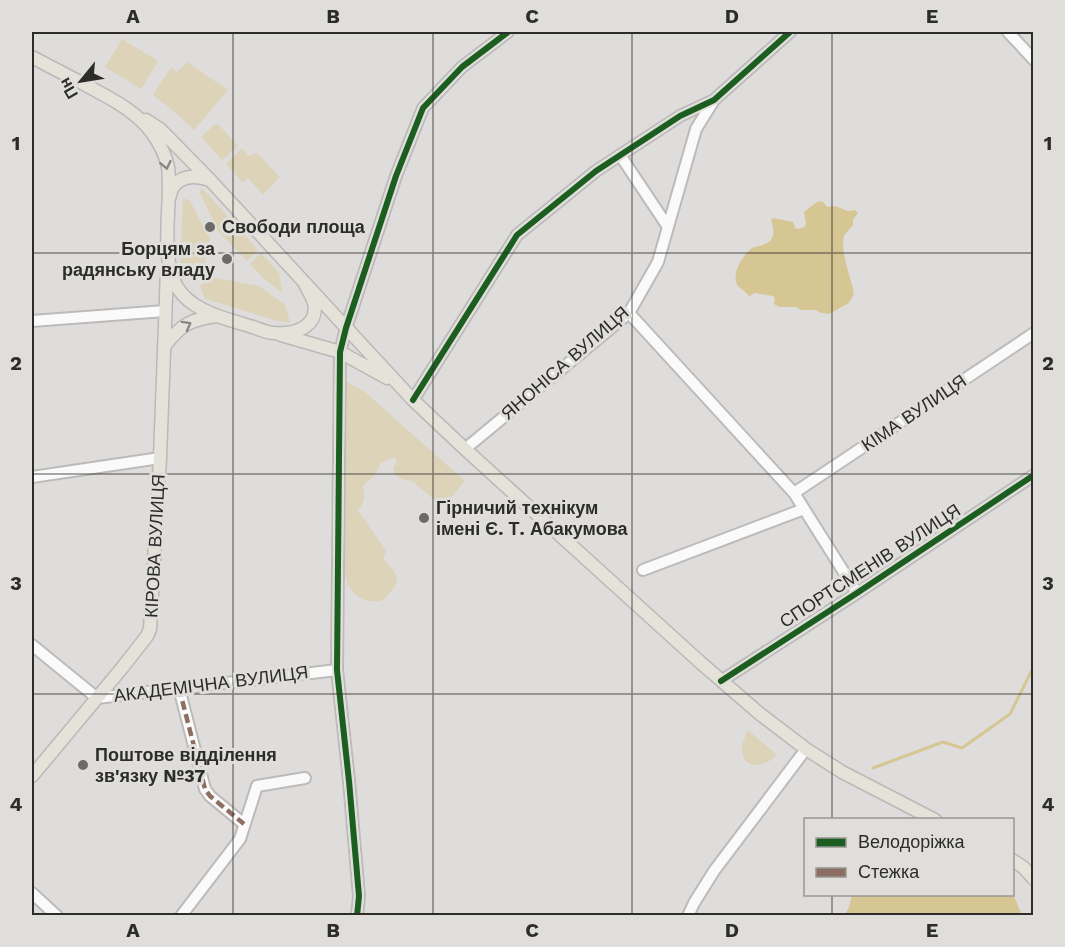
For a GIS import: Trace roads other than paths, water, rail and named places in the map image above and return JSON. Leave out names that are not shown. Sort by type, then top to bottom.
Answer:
[{"type":"main road","name":"КІРОВА ВУЛИЦЯ","points":[[32,57],[123,104],[160,129],[304,282],[314,302],[314,313],[306,327],[299,331],[274,333],[218,316],[183,296],[174,283],[167,258]]},
{"type":"main road","name":"КІРОВА ВУЛИЦЯ","points":[[32,776],[123,668],[150,629],[160,458],[169,200],[168,166],[153,134],[123,104]]},
{"type":"main road","points":[[169,200],[173,186],[183,178],[201,177],[210,180]]},
{"type":"main road","points":[[304,282],[413,400],[760,714],[806,749],[842,772],[933,818]]},
{"type":"main road","name":"КІРОВА ВУЛИЦЯ","points":[[164,346],[175,332],[188,323],[200,318],[218,316]]},
{"type":"main road","points":[[274,333],[340,352],[396,383]]},
{"type":"main road","points":[[1023,867],[1034,879]]},
{"type":"street","points":[[357,915],[359,896],[337,670],[340,352],[396,177],[423,108],[462,67],[507,32]]},
{"type":"street","points":[[413,400],[517,235],[596,171],[682,115],[714,99],[790,32]]},
{"type":"street","points":[[1008,32],[1034,60]]},
{"type":"street","name":"ЯНОНІСА ВУЛИЦЯ","points":[[465,448],[629,312],[658,262],[696,129],[714,99]]},
{"type":"street","points":[[682,115],[696,129]]},
{"type":"street","points":[[596,171],[682,115]]},
{"type":"street","points":[[620,155],[668,227]]},
{"type":"street","points":[[32,321],[165,311]]},
{"type":"street","points":[[629,312],[794,493],[857,593]]},
{"type":"street","name":"КІМА ВУЛИЦЯ","points":[[794,493],[1034,333]]},
{"type":"street","points":[[32,477],[160,458]]},
{"type":"street","name":"СПОРТСМЕНІВ ВУЛИЦЯ","points":[[722,681],[1034,475]]},
{"type":"street","points":[[643,570],[804,509]]},
{"type":"street","name":"АКАДЕМІЧНА ВУЛИЦЯ","points":[[32,645],[97,698],[337,670]]},
{"type":"street","points":[[179,688],[205,789],[210,796],[244,824]]},
{"type":"street","points":[[688,915],[693,903],[714,871],[806,749]]},
{"type":"street","points":[[181,915],[240,839],[257,786],[305,778]]},
{"type":"street","points":[[32,893],[57,915]]},
{"type":"waterway","points":[[873,768],[943,742],[962,748],[1010,714],[1034,666]]},
{"type":"place","name":"Свободи площа","points":[[210,227]]},
{"type":"place","name":"Борцям за радянську владу","points":[[227,259]]},
{"type":"place","name":"Гірничий технікум імені Є. Т. Абакумова","points":[[424,518]]},
{"type":"place","name":"Поштове відділення зв'язку №37","points":[[83,765]]}]
